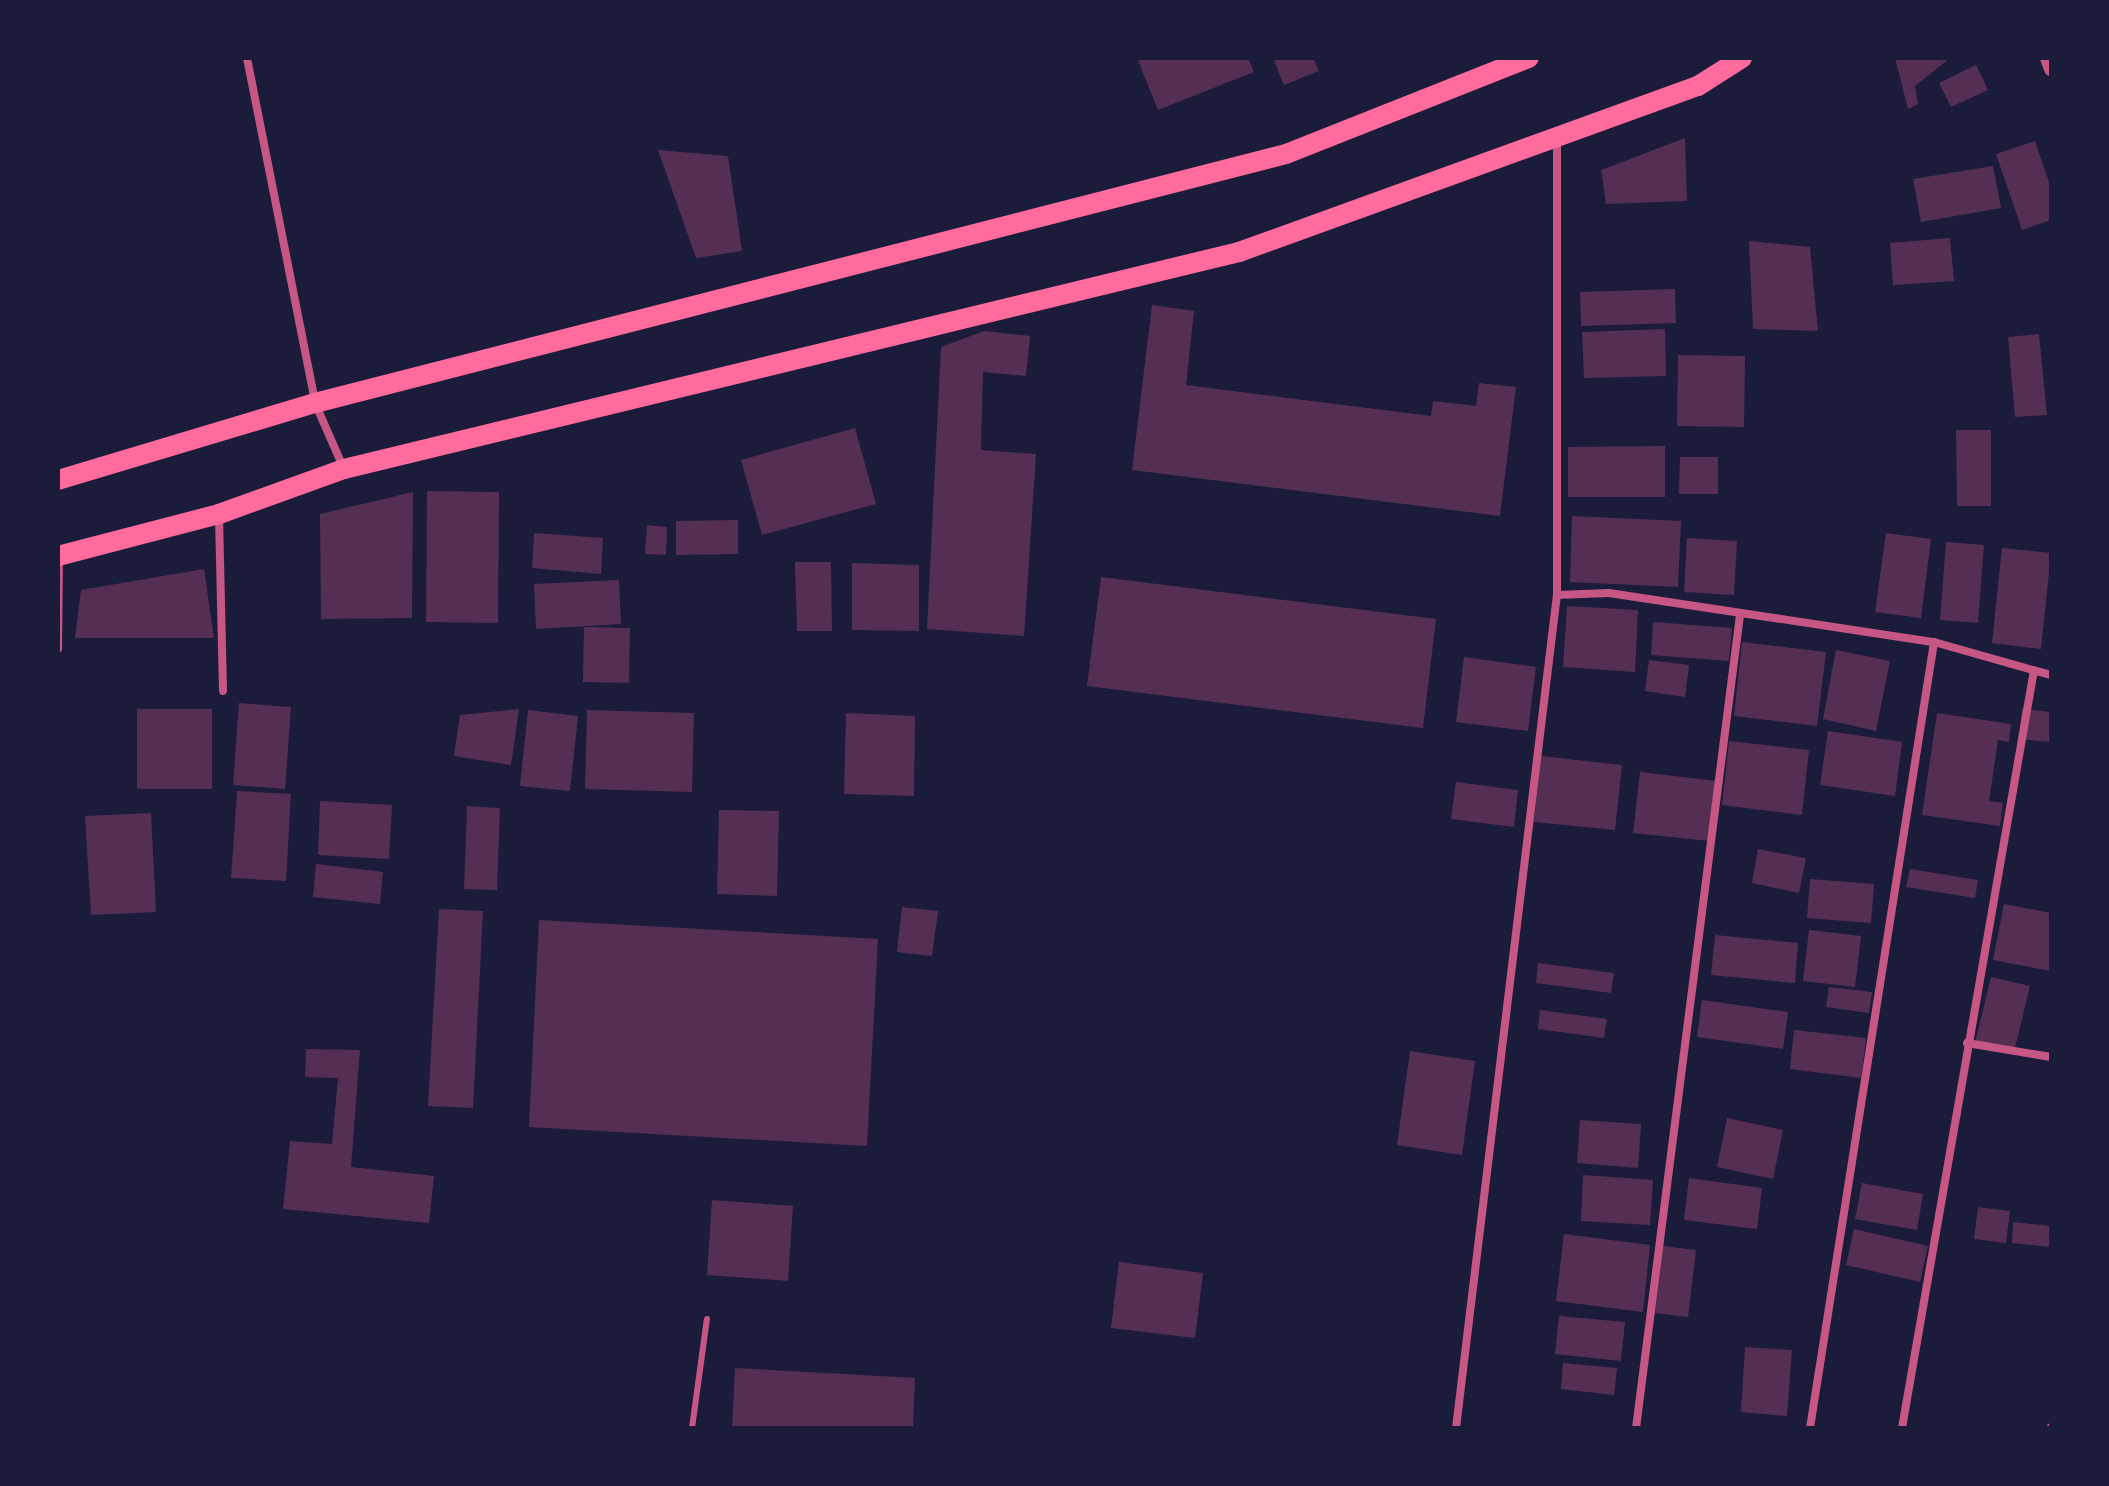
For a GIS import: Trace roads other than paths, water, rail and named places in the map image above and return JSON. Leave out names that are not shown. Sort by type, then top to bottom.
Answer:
[{"type":"main road","points":[[58,480],[315,403],[1286,154],[1529,58]]},
{"type":"main road","points":[[59,556],[219,514],[344,469],[1239,252],[1698,86],[1742,58]]},
{"type":"street","points":[[247,58],[315,403],[344,469]]},
{"type":"street","points":[[2047,58],[2051,69]]},
{"type":"street","points":[[1456,1428],[1557,595],[1557,137]]},
{"type":"street","points":[[219,514],[223,691]]},
{"type":"street","points":[[58,649],[59,556]]},
{"type":"street","points":[[1557,595],[1609,593],[1934,642],[2051,675]]},
{"type":"street","points":[[1636,1428],[1740,615]]},
{"type":"street","points":[[1810,1428],[1934,642]]},
{"type":"street","points":[[1902,1428],[2034,670]]},
{"type":"street","points":[[1967,1043],[2051,1057]]},
{"type":"lane","points":[[692,1428],[707,1319]]}]
